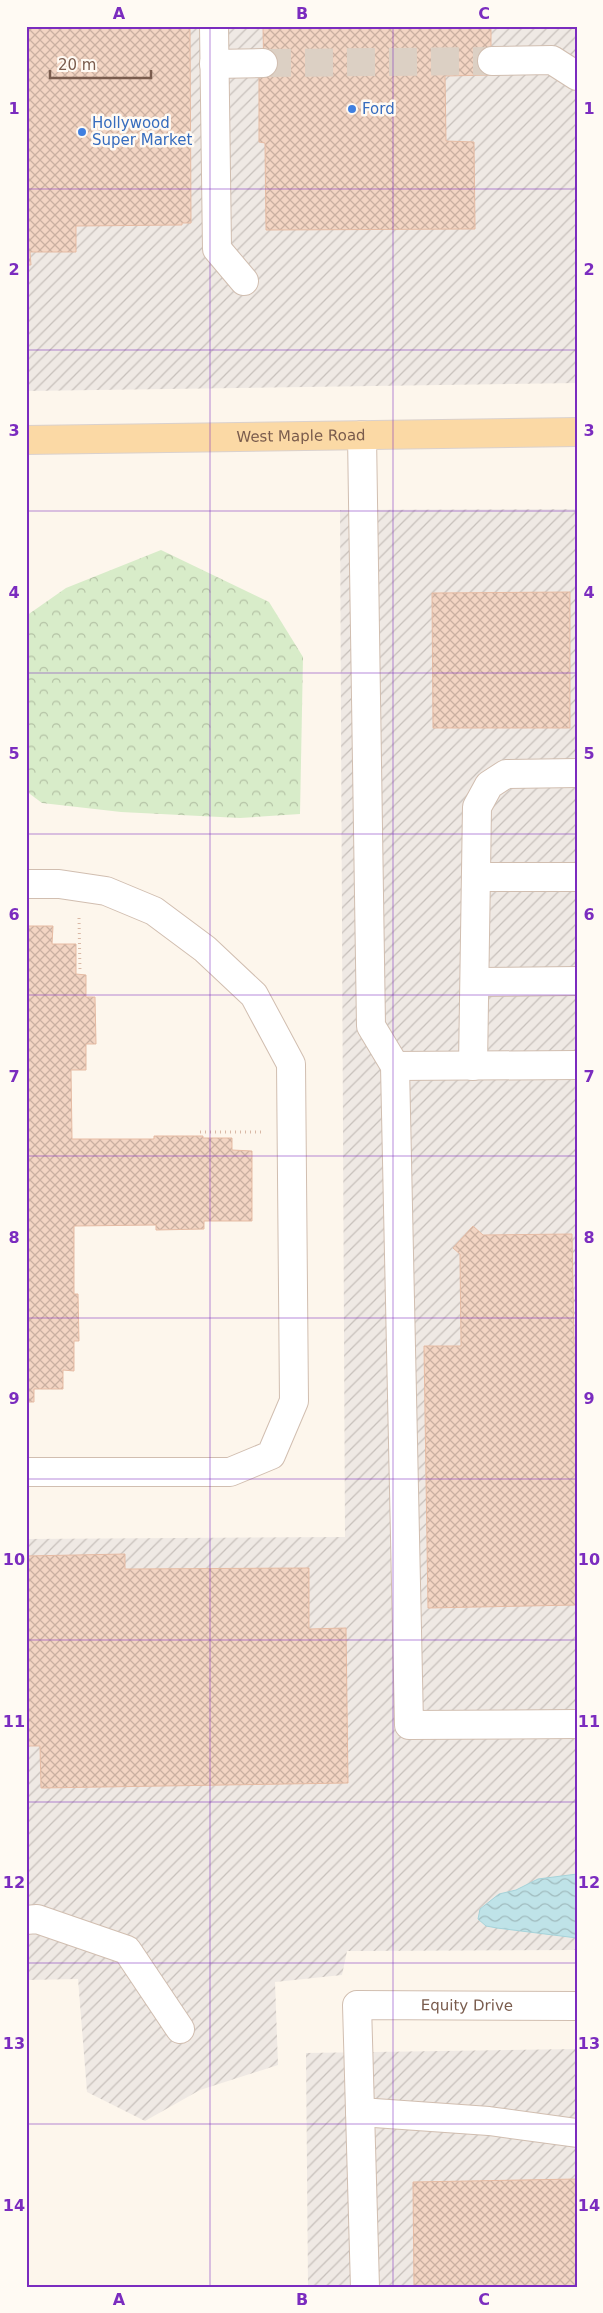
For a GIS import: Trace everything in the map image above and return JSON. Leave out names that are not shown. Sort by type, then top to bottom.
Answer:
[{"type":"main road","name":"West Maple Road","points":[[26,440],[577,432]]},
{"type":"street","points":[[214,26],[217,249],[244,281]]},
{"type":"street","points":[[492,61],[552,60],[577,76]]},
{"type":"street","points":[[214,64],[263,63]]},
{"type":"street","points":[[362,435],[371,1026],[395,1066],[409,1725],[577,1724]]},
{"type":"street","points":[[473,1066],[477,807],[489,785],[506,774],[577,774]]},
{"type":"street","points":[[477,877],[577,877]]},
{"type":"street","points":[[26,884],[59,884],[106,891],[154,911],[205,948],[254,996],[291,1064],[294,1401],[271,1456],[230,1472],[26,1472]]},
{"type":"street","points":[[475,982],[577,981]]},
{"type":"street","points":[[395,1066],[577,1065]]},
{"type":"street","points":[[26,1920],[37,1920],[127,1950],[180,2029]]},
{"type":"street","name":"Equity Drive","points":[[360,2112],[357,2006],[577,2006]]},
{"type":"street","points":[[364,2287],[360,2112],[489,2121],[577,2133]]},
{"type":"path","points":[[79,915],[80,972]]},
{"type":"path","points":[[200,1132],[270,1132]]},
{"type":"shaded area","points":[[26,26],[577,26],[577,383],[26,391]]},
{"type":"shaded area","points":[[577,509],[577,1950],[347,1951],[342,1975],[275,1982],[278,2065],[200,2090],[145,2121],[87,2092],[78,1979],[26,1980],[26,1539],[345,1537],[340,510]]},
{"type":"shaded area","points":[[577,2049],[577,2287],[308,2287],[306,2053]]},
{"type":"green space","points":[[161,550],[269,602],[303,657],[300,814],[240,818],[121,812],[42,803],[26,791],[26,616],[66,588]]},
{"type":"water","points":[[577,1874],[577,1938],[486,1926],[478,1919],[480,1909],[499,1894],[516,1890],[538,1879]]},
{"type":"building","points":[[26,26],[190,26],[191,223],[182,223],[182,225],[76,226],[76,252],[30,252],[31,265],[26,265]]},
{"type":"building","name":"Ford","points":[[252,26],[491,26],[491,75],[445,76],[446,141],[474,142],[475,229],[266,230],[265,143],[259,142],[259,77],[264,77],[263,28],[252,28]]},
{"type":"building","points":[[570,592],[570,728],[433,728],[432,593]]},
{"type":"building","points":[[26,926],[53,926],[52,944],[76,944],[76,974],[86,975],[86,997],[95,997],[96,1044],[86,1044],[86,1070],[71,1070],[72,1139],[154,1139],[154,1136],[203,1136],[203,1138],[232,1138],[232,1150],[252,1151],[252,1221],[204,1221],[204,1229],[156,1230],[156,1225],[74,1226],[74,1294],[78,1294],[79,1341],[74,1341],[74,1371],[63,1370],[63,1389],[34,1389],[34,1402],[26,1402]]},
{"type":"building","points":[[473,1226],[483,1235],[572,1234],[574,1344],[577,1344],[577,1605],[428,1608],[424,1346],[461,1346],[460,1254],[453,1248]]},
{"type":"building","points":[[125,1554],[125,1569],[309,1568],[309,1629],[346,1628],[348,1783],[41,1788],[40,1746],[26,1746],[26,1556]]},
{"type":"building","points":[[577,2179],[577,2287],[414,2287],[413,2182]]},
{"type":"tunnel","points":[[263,63],[492,61]]},
{"type":"place","name":"Ford","points":[[352,109]]},
{"type":"place","name":"Hollywood Super Market","points":[[82,132]]}]
